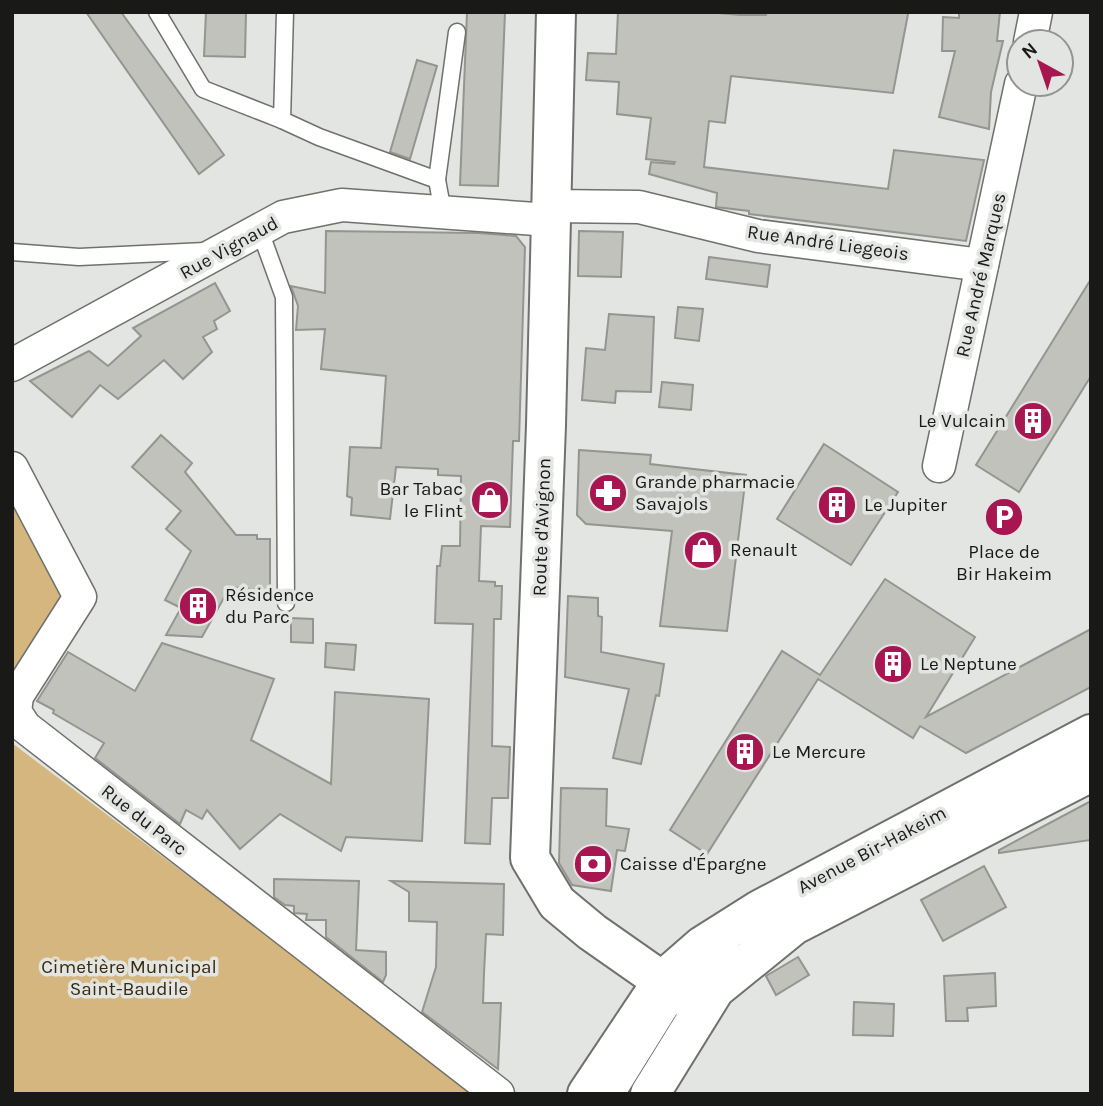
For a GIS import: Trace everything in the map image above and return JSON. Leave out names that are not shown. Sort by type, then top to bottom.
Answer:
[{"type":"main road","name":"Route d'Avignon","points":[[556,12],[546,425],[530,858],[557,903],[592,932],[682,994]]},
{"type":"main road","name":"Avenue Bir-Hakeim","points":[[682,994],[702,946],[759,910],[1091,734]]},
{"type":"main road","name":"Avenue Bir-Hakeim","points":[[682,994],[715,989],[777,924],[1091,772]]},
{"type":"main road","points":[[587,1094],[682,994]]},
{"type":"main road","points":[[650,1094],[682,994]]},
{"type":"street","name":"Rue André Marques","points":[[939,466],[1018,98]]},
{"type":"street","name":"Rue Vignaud","points":[[12,365],[283,217],[342,205],[443,212],[550,213]]},
{"type":"street","name":"Rue André Liegeois","points":[[550,213],[639,207],[758,236],[982,265]]},
{"type":"street","name":"Rue du Parc","points":[[12,468],[80,597],[17,696],[15,712],[25,727],[498,1094]]},
{"type":"lane","points":[[158,12],[203,89],[319,137],[438,180]]},
{"type":"lane","points":[[282,120],[285,12]]},
{"type":"lane","points":[[443,212],[438,180],[457,32]]},
{"type":"lane","points":[[260,231],[284,297],[286,603]]},
{"type":"lane","points":[[12,252],[79,257],[225,251]]},
{"type":"lane","points":[[777,924],[1091,751]]},
{"type":"lane","points":[[617,1094],[682,994]]},
{"type":"green space","points":[[12,475],[74,589],[12,684]]},
{"type":"green space","name":"Cimetière Municipal Saint-Baudile","points":[[12,743],[477,1094],[12,1094]]},
{"type":"building","points":[[86,12],[121,12],[224,155],[199,174]]},
{"type":"building","points":[[206,12],[246,12],[245,57],[204,56]]},
{"type":"building","points":[[467,12],[505,12],[498,186],[460,185]]},
{"type":"building","points":[[618,12],[766,15],[766,12],[906,12],[908,14],[893,93],[731,76],[725,123],[709,121],[704,167],[888,189],[894,150],[984,160],[966,241],[749,214],[749,211],[716,207],[717,193],[649,174],[651,162],[675,162],[646,159],[651,118],[617,114],[619,82],[586,80],[588,53],[616,54]]},
{"type":"building","points":[[959,12],[1000,12],[997,41],[1003,41],[991,92],[989,129],[939,117],[955,51],[942,51],[943,17],[959,18]]},
{"type":"building","points":[[417,60],[437,66],[410,159],[390,152]]},
{"type":"building","points":[[326,231],[516,236],[525,247],[519,441],[513,441],[510,527],[481,526],[479,581],[495,582],[495,586],[502,586],[501,619],[494,619],[492,746],[510,747],[508,798],[492,798],[490,844],[465,843],[473,624],[435,623],[437,566],[440,566],[442,546],[460,546],[461,476],[438,475],[438,469],[396,467],[390,519],[351,515],[352,498],[347,496],[350,447],[381,448],[386,376],[321,369],[325,329],[296,330],[298,306],[291,286],[325,293]]},
{"type":"building","points":[[579,231],[623,232],[621,277],[578,276]]},
{"type":"building","points":[[709,257],[770,265],[767,287],[706,279]]},
{"type":"building","name":"Le Vulcain","points":[[1091,279],[1091,376],[1019,492],[976,465]]},
{"type":"building","points":[[215,283],[230,311],[214,321],[217,329],[203,337],[212,352],[183,379],[164,360],[118,399],[100,385],[72,417],[30,381],[89,351],[108,366],[141,336],[133,328]]},
{"type":"building","points":[[678,307],[703,309],[699,341],[675,338]]},
{"type":"building","points":[[609,314],[654,317],[651,392],[616,391],[615,403],[582,400],[586,348],[605,350]]},
{"type":"building","points":[[662,382],[693,385],[691,410],[659,407]]},
{"type":"building","name":"Résidence du Parc","points":[[161,435],[192,463],[185,472],[236,535],[257,535],[257,539],[270,539],[270,591],[230,587],[202,637],[166,635],[181,608],[165,600],[191,551],[166,529],[181,511],[132,467]]},
{"type":"building","name":"Le Jupiter","points":[[824,444],[898,492],[851,565],[777,519]]},
{"type":"building","name":"Renault","points":[[579,450],[651,455],[650,464],[746,475],[727,631],[660,626],[672,531],[586,524],[577,515]]},
{"type":"building","name":"Le Neptune","points":[[885,579],[975,637],[926,717],[1091,629],[1091,687],[966,753],[920,726],[913,738],[818,679],[707,854],[670,830],[782,651],[820,675]]},
{"type":"building","points":[[568,596],[598,598],[598,616],[602,617],[601,652],[664,664],[659,696],[656,695],[641,764],[613,758],[629,689],[565,677]]},
{"type":"building","points":[[291,618],[313,619],[313,643],[291,642]]},
{"type":"building","points":[[162,643],[274,679],[251,740],[331,784],[335,692],[429,699],[422,841],[346,837],[341,851],[280,814],[240,849],[207,810],[202,819],[186,810],[180,824],[95,758],[104,743],[37,701],[68,652],[135,691]]},
{"type":"building","points":[[326,643],[356,645],[354,670],[325,667]]},
{"type":"building","points":[[561,788],[607,789],[606,826],[629,829],[625,851],[617,850],[611,891],[572,885],[559,863]]},
{"type":"building","points":[[1091,801],[1091,840],[999,853],[999,850]]},
{"type":"building","points":[[984,866],[1006,907],[943,941],[921,900]]},
{"type":"building","points":[[274,879],[359,881],[356,950],[386,952],[386,975],[383,982],[326,937],[326,920],[306,920],[307,914],[294,913],[294,906],[285,905],[274,897]]},
{"type":"building","points":[[391,881],[504,884],[503,935],[486,934],[483,1003],[501,1003],[498,1069],[422,1012],[436,967],[437,922],[409,921],[409,892]]},
{"type":"building","points":[[798,957],[809,975],[776,995],[766,976]]},
{"type":"building","points":[[995,973],[996,1006],[967,1008],[968,1021],[946,1021],[944,976]]},
{"type":"building","points":[[854,1002],[894,1004],[893,1036],[853,1035]]},
{"type":"place","name":"Le Vulcain","points":[[1033,421]]},
{"type":"place","name":"Grande pharmacie Savajols","points":[[608,493]]},
{"type":"place","name":"Bar Tabac le Flint","points":[[490,500]]},
{"type":"place","name":"Le Jupiter","points":[[837,505]]},
{"type":"place","name":"Place de Bir Hakeim","points":[[1004,517]]},
{"type":"place","name":"Renault","points":[[703,550]]},
{"type":"place","name":"Résidence du Parc","points":[[198,606]]},
{"type":"place","name":"Le Neptune","points":[[893,664]]},
{"type":"place","name":"Le Mercure","points":[[745,752]]},
{"type":"place","name":"Caisse d'Épargne","points":[[593,864]]}]
